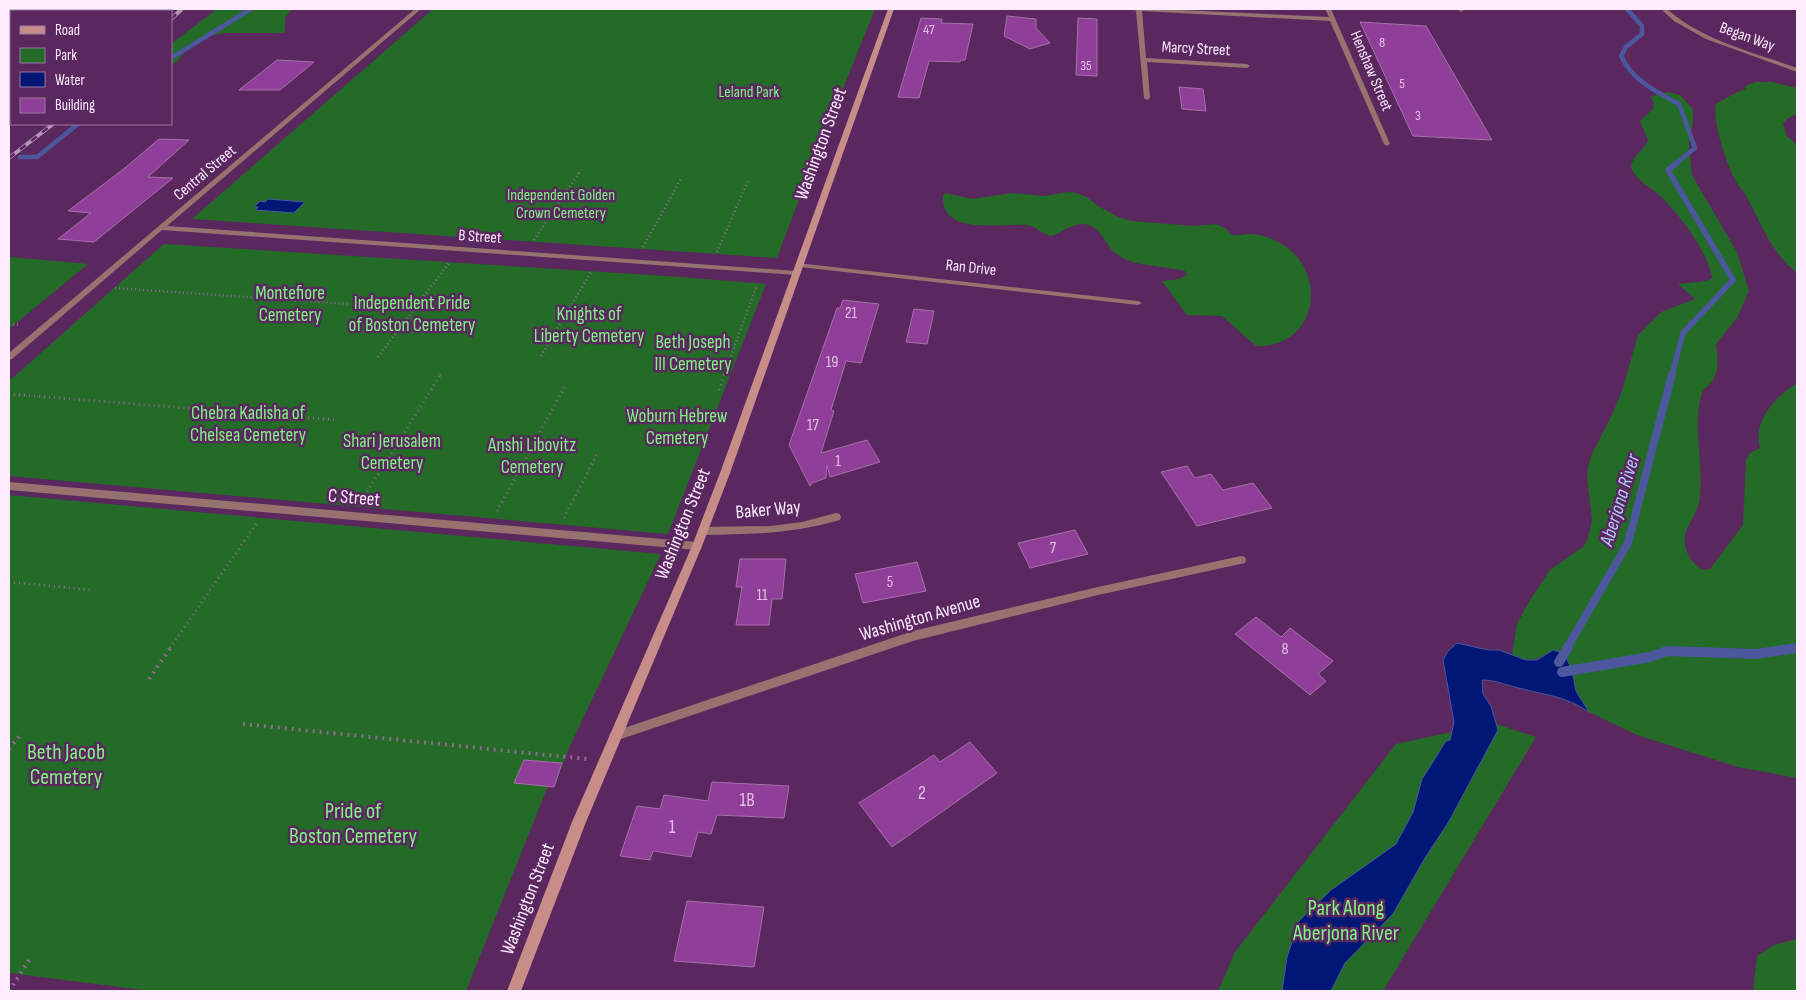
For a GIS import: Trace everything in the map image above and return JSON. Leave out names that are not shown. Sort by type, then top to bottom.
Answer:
[{"type":"main road","name":"Washington Street","points":[[514,991],[579,822],[697,546],[745,418],[891,9]]},
{"type":"street","name":"Central Street","points":[[9,357],[418,9]]},
{"type":"street","points":[[1133,9],[1333,19]]},
{"type":"street","points":[[1139,9],[1147,98]]},
{"type":"street","name":"Henshaw Street","points":[[1328,9],[1387,144]]},
{"type":"street","name":"Began Way","points":[[1664,9],[1686,26],[1710,38],[1797,70]]},
{"type":"street","name":"Marcy Street","points":[[1143,60],[1247,66]]},
{"type":"street","name":"B Street","points":[[161,228],[762,270],[798,269]]},
{"type":"street","name":"Ran Drive","points":[[798,269],[1138,303]]},
{"type":"street","name":"C Street","points":[[9,486],[697,546]]},
{"type":"street","name":"Baker Way","points":[[702,531],[771,530],[802,526],[836,517]]},
{"type":"street","name":"Washington Avenue","points":[[615,736],[913,636],[1098,591],[1241,560]]},
{"type":"path","points":[[525,254],[581,170]]},
{"type":"path","points":[[636,261],[682,177]]},
{"type":"path","points":[[711,266],[748,181]]},
{"type":"path","points":[[378,357],[460,249]]},
{"type":"path","points":[[542,356],[599,259]]},
{"type":"path","points":[[719,390],[762,270]]},
{"type":"path","points":[[92,286],[348,304]]},
{"type":"path","points":[[352,516],[442,372]]},
{"type":"path","points":[[488,527],[565,386]]},
{"type":"path","points":[[9,394],[338,420]]},
{"type":"path","points":[[624,409],[745,418]]},
{"type":"path","points":[[562,522],[597,454]]},
{"type":"path","points":[[149,679],[268,508]]},
{"type":"path","points":[[9,582],[91,590]]},
{"type":"path","points":[[243,724],[605,761]]},
{"type":"path","points":[[9,749],[21,734]]},
{"type":"path","points":[[9,991],[32,956]]},
{"type":"green space","points":[[217,9],[292,9],[285,18],[285,33],[225,33],[202,37],[191,43],[178,61],[172,64],[172,43]]},
{"type":"green space","name":"Leland Park","points":[[433,9],[875,9],[777,258],[192,219]]},
{"type":"green space","points":[[1756,82],[1771,82],[1797,88],[1797,114],[1788,118],[1783,124],[1787,136],[1797,145],[1797,273],[1773,246],[1737,183],[1732,174],[1718,132],[1715,112],[1716,104],[1746,89],[1745,86]]},
{"type":"green space","points":[[1667,92],[1680,95],[1693,109],[1689,144],[1692,175],[1737,252],[1749,291],[1737,318],[1716,344],[1717,370],[1701,396],[1698,422],[1701,476],[1699,502],[1687,529],[1685,545],[1693,562],[1702,570],[1710,569],[1743,525],[1746,459],[1750,453],[1760,448],[1759,428],[1768,410],[1781,395],[1797,383],[1797,778],[1738,767],[1637,735],[1589,712],[1576,691],[1572,670],[1545,654],[1537,659],[1529,660],[1512,654],[1517,624],[1530,600],[1550,570],[1584,546],[1588,538],[1592,520],[1587,477],[1588,467],[1592,454],[1622,391],[1638,335],[1661,312],[1695,299],[1678,284],[1706,281],[1712,278],[1705,257],[1692,234],[1667,202],[1636,176],[1631,168],[1636,156],[1648,140],[1640,121],[1653,109],[1654,103],[1650,97]]},
{"type":"green space","points":[[1068,192],[1077,193],[1088,198],[1118,217],[1131,221],[1194,226],[1216,224],[1227,229],[1233,235],[1257,235],[1282,244],[1297,257],[1307,273],[1311,290],[1310,307],[1303,323],[1292,335],[1276,344],[1256,346],[1222,316],[1187,315],[1162,281],[1180,279],[1187,274],[1185,271],[1127,260],[1114,252],[1100,233],[1092,226],[1082,224],[1073,226],[1051,236],[1027,225],[975,225],[951,217],[945,208],[943,195],[946,193],[971,199],[1013,193],[1044,196]]},
{"type":"green space","points":[[164,244],[766,284],[668,534],[9,476],[9,381]]},
{"type":"green space","points":[[9,257],[88,264],[9,329]]},
{"type":"green space","name":"Pride of Boston Cemetery","points":[[9,495],[661,554],[570,746],[554,787],[548,786],[466,991],[151,991],[9,973]]},
{"type":"green space","name":"Park Along Aberjona River","points":[[1493,723],[1536,737],[1383,991],[1218,991],[1235,952],[1396,744]]},
{"type":"green space","points":[[1797,939],[1797,991],[1753,991],[1757,956],[1774,945]]},
{"type":"water","points":[[268,199],[305,202],[294,213],[256,210],[258,207],[254,207],[260,201],[265,202]]},
{"type":"water","points":[[1457,643],[1488,650],[1499,650],[1526,660],[1537,660],[1553,650],[1564,653],[1572,670],[1576,691],[1589,712],[1557,697],[1498,682],[1482,680],[1483,694],[1491,706],[1498,730],[1448,823],[1425,858],[1393,914],[1345,963],[1331,991],[1282,991],[1287,957],[1299,921],[1331,890],[1396,844],[1413,812],[1422,779],[1446,741],[1450,740],[1454,722],[1443,660],[1448,651]]},
{"type":"building","points":[[1007,16],[1036,19],[1036,28],[1050,43],[1030,49],[1004,36]]},
{"type":"building","points":[[921,18],[942,19],[941,23],[973,24],[965,60],[960,62],[929,61],[919,98],[898,97]]},
{"type":"building","points":[[1078,18],[1097,19],[1097,76],[1076,75]]},
{"type":"building","points":[[1360,22],[1426,26],[1492,140],[1413,136]]},
{"type":"building","points":[[277,60],[314,62],[280,90],[239,90]]},
{"type":"building","points":[[1179,87],[1203,89],[1206,111],[1182,109]]},
{"type":"building","points":[[159,139],[189,140],[148,177],[173,178],[94,242],[58,239],[91,213],[68,211],[125,168]]},
{"type":"building","points":[[843,300],[879,304],[861,363],[846,361],[831,410],[834,411],[821,453],[867,440],[880,462],[830,477],[827,465],[826,478],[812,483],[810,486],[789,445],[837,308],[840,308]]},
{"type":"building","points":[[914,309],[934,311],[927,344],[906,342]]},
{"type":"building","points":[[1187,466],[1195,478],[1211,474],[1223,490],[1253,483],[1272,508],[1197,526],[1161,472]]},
{"type":"building","points":[[1075,530],[1088,554],[1030,568],[1018,543]]},
{"type":"building","points":[[740,559],[786,559],[782,599],[772,599],[769,625],[736,625],[742,587],[736,587]]},
{"type":"building","points":[[917,562],[926,591],[863,603],[855,574]]},
{"type":"building","points":[[1256,617],[1281,637],[1290,628],[1333,661],[1318,674],[1326,681],[1310,695],[1235,634]]},
{"type":"building","points":[[970,742],[997,773],[892,847],[859,803],[934,755],[940,762]]},
{"type":"building","points":[[524,760],[562,763],[554,787],[514,783]]},
{"type":"building","points":[[712,782],[789,786],[784,818],[717,815],[711,834],[698,832],[691,857],[653,851],[650,860],[620,856],[637,806],[660,809],[664,795],[708,801]]},
{"type":"building","points":[[687,901],[764,907],[754,967],[674,961]]},
{"type":"waterway","points":[[172,57],[251,9]]},
{"type":"waterway","name":"Aberjona River","points":[[1627,9],[1642,26],[1642,34],[1626,47],[1621,56],[1638,79],[1653,90],[1679,104],[1695,148],[1675,164]]},
{"type":"waterway","points":[[20,157],[37,157],[77,125]]},
{"type":"waterway","name":"Aberjona River","points":[[1672,375],[1683,333],[1733,280],[1668,170],[1677,163]]},
{"type":"waterway","name":"Aberjona River","points":[[1567,648],[1628,543],[1672,374]]},
{"type":"waterway","name":"Aberjona River","points":[[1559,662],[1568,647]]},
{"type":"waterway","points":[[1562,672],[1650,657],[1667,651],[1756,654],[1797,648]]},
{"type":"railway","points":[[172,18],[182,9]]},
{"type":"railway","points":[[9,158],[52,125]]},
{"type":"park label","name":"Independent Golden Crown Cemetery","points":[[561,204]]},
{"type":"park label","name":"Montefiore Cemetery","points":[[290,304]]},
{"type":"park label","name":"Independent Pride of Boston Cemetery","points":[[412,314]]},
{"type":"park label","name":"Knights of Liberty Cemetery","points":[[589,325]]},
{"type":"park label","name":"Beth Joseph III Cemetery","points":[[693,353]]},
{"type":"park label","name":"Chebra Kadisha of Chelsea Cemetery","points":[[248,424]]},
{"type":"park label","name":"Woburn Hebrew Cemetery","points":[[677,427]]},
{"type":"park label","name":"Shari Jerusalem Cemetery","points":[[392,452]]},
{"type":"park label","name":"Anshi Libovitz Cemetery","points":[[532,456]]},
{"type":"park label","name":"Beth Jacob Cemetery","points":[[66,764]]}]
